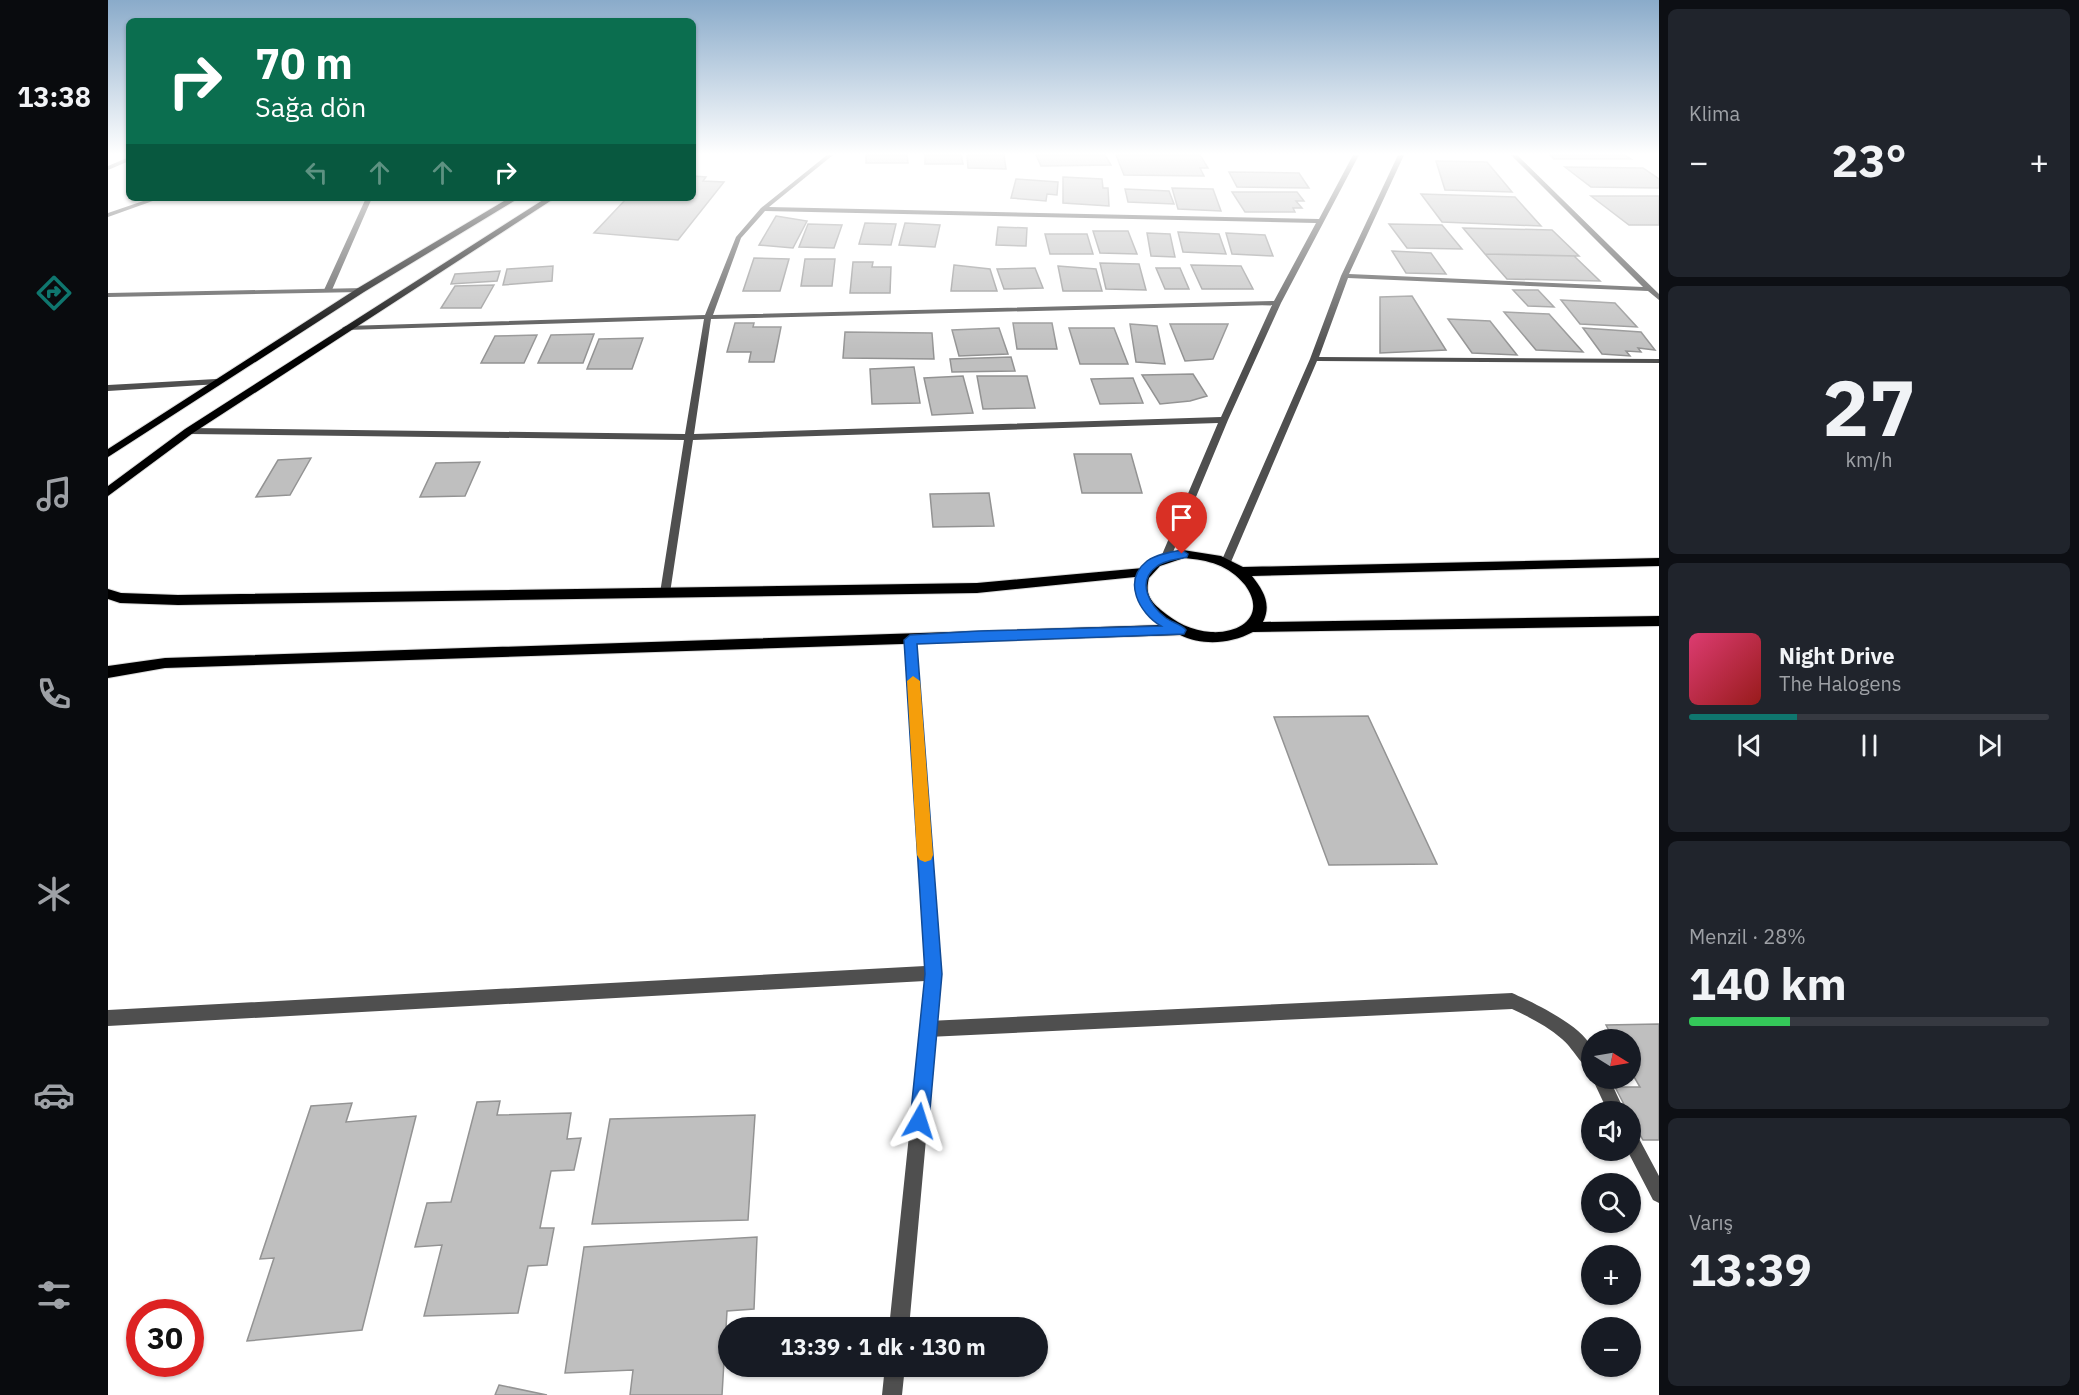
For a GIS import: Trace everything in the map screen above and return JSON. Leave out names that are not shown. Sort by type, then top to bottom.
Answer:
[{"type":"main road","points":[[108,454],[361,290],[478,220]]},
{"type":"main road","points":[[108,492],[189,431],[516,220]]},
{"type":"main road","points":[[1251,627],[1259,616],[1262,604],[1258,591],[1241,572],[1226,562],[1201,555],[1182,554],[1152,563],[1143,572],[1140,584],[1142,597],[1149,610],[1162,621],[1179,630],[1199,636],[1219,637],[1237,634],[1251,627],[1659,621]]},
{"type":"main road","points":[[1241,572],[1659,562]]},
{"type":"main road","points":[[108,594],[120,598],[178,600],[977,588],[1143,572]]},
{"type":"main road","points":[[108,672],[165,663],[1179,630]]},
{"type":"street","points":[[328,290],[359,220]]},
{"type":"street","points":[[665,593],[708,317],[738,238],[753,220]]},
{"type":"street","points":[[1166,557],[1277,303],[1319,221],[1277,220]]},
{"type":"street","points":[[1226,562],[1314,359],[1345,276],[1371,220]]},
{"type":"street","points":[[1580,220],[1659,298]]},
{"type":"street","points":[[1345,276],[1650,289]]},
{"type":"street","points":[[108,295],[361,290]]},
{"type":"street","points":[[346,328],[1277,303]]},
{"type":"street","points":[[1314,359],[1659,361]]},
{"type":"street","points":[[108,388],[216,382]]},
{"type":"street","points":[[189,431],[688,437],[1224,420]]},
{"type":"street","points":[[900,1317],[933,974],[910,640]]},
{"type":"street","points":[[108,1018],[933,974]]},
{"type":"street","points":[[928,1029],[1512,1001],[1550,1020],[1570,1036],[1581,1050]]},
{"type":"street","points":[[1641,1159],[1659,1194]]},
{"type":"street","points":[[892,1395],[894,1377]]},
{"type":"building","points":[[606,220],[694,220],[678,240],[594,233]]},
{"type":"building","points":[[774,220],[807,221],[793,248],[759,245]]},
{"type":"building","points":[[1441,220],[1536,220],[1541,226],[1442,222]]},
{"type":"building","points":[[1623,220],[1659,220],[1659,225],[1629,225]]},
{"type":"building","points":[[865,223],[896,224],[891,245],[859,244]]},
{"type":"building","points":[[905,223],[940,225],[935,247],[899,245]]},
{"type":"building","points":[[808,224],[842,225],[834,248],[799,247]]},
{"type":"building","points":[[1389,224],[1442,225],[1462,249],[1407,248]]},
{"type":"building","points":[[998,227],[1027,228],[1026,246],[996,245]]},
{"type":"building","points":[[1463,228],[1552,230],[1579,256],[1485,254]]},
{"type":"building","points":[[1093,231],[1128,231],[1137,254],[1100,253]]},
{"type":"building","points":[[1178,232],[1219,234],[1226,254],[1183,252]]},
{"type":"building","points":[[1147,233],[1170,234],[1175,257],[1151,256]]},
{"type":"building","points":[[1226,233],[1265,235],[1273,256],[1232,254]]},
{"type":"building","points":[[1045,234],[1087,234],[1093,254],[1050,254]]},
{"type":"building","points":[[1392,251],[1431,253],[1446,274],[1406,273]]},
{"type":"building","points":[[1485,254],[1574,256],[1600,281],[1507,279]]},
{"type":"building","points":[[754,258],[789,259],[780,291],[743,291]]},
{"type":"building","points":[[805,259],[835,259],[832,286],[801,286]]},
{"type":"building","points":[[853,262],[873,262],[872,267],[891,267],[890,293],[850,293]]},
{"type":"building","points":[[1100,263],[1139,264],[1146,290],[1106,289]]},
{"type":"building","points":[[954,265],[990,269],[997,291],[951,291]]},
{"type":"building","points":[[1191,265],[1241,266],[1253,289],[1202,289]]},
{"type":"building","points":[[553,266],[552,281],[503,285],[507,269]]},
{"type":"building","points":[[1058,266],[1096,269],[1102,291],[1063,291]]},
{"type":"building","points":[[1035,268],[1043,288],[1004,289],[997,269]]},
{"type":"building","points":[[1156,268],[1180,268],[1189,289],[1165,289]]},
{"type":"building","points":[[500,271],[497,281],[451,284],[455,274]]},
{"type":"building","points":[[494,285],[481,308],[441,308],[455,286]]},
{"type":"building","points":[[1513,290],[1538,290],[1554,307],[1528,306]]},
{"type":"building","points":[[1412,296],[1446,350],[1380,353],[1380,297]]},
{"type":"building","points":[[1561,300],[1615,303],[1637,327],[1580,324]]},
{"type":"building","points":[[1504,312],[1549,314],[1583,352],[1536,350]]},
{"type":"building","points":[[1448,319],[1490,321],[1517,355],[1472,353]]},
{"type":"building","points":[[735,323],[754,323],[753,327],[781,327],[774,362],[749,362],[751,352],[727,352]]},
{"type":"building","points":[[1013,323],[1052,323],[1057,349],[1017,349]]},
{"type":"building","points":[[1130,324],[1157,326],[1165,364],[1136,362]]},
{"type":"building","points":[[1170,324],[1228,324],[1213,359],[1185,361]]},
{"type":"building","points":[[999,328],[1008,354],[959,356],[952,330]]},
{"type":"building","points":[[1069,328],[1114,328],[1128,364],[1080,364]]},
{"type":"building","points":[[1583,328],[1641,332],[1655,350],[1638,348],[1641,352],[1626,351],[1630,356],[1602,354]]},
{"type":"building","points":[[845,332],[932,333],[934,359],[843,358]]},
{"type":"building","points":[[594,334],[583,363],[538,363],[551,335]]},
{"type":"building","points":[[537,335],[524,363],[481,363],[495,336]]},
{"type":"building","points":[[643,338],[632,369],[587,369],[599,339]]},
{"type":"building","points":[[1011,357],[1015,371],[952,372],[950,359]]},
{"type":"building","points":[[914,367],[920,403],[872,404],[870,369]]},
{"type":"building","points":[[1193,374],[1207,396],[1190,401],[1160,404],[1142,375]]},
{"type":"building","points":[[963,376],[973,413],[932,415],[924,378]]},
{"type":"building","points":[[977,376],[1027,376],[1035,408],[983,409]]},
{"type":"building","points":[[1133,378],[1143,403],[1100,404],[1091,379]]},
{"type":"building","points":[[1074,454],[1131,454],[1142,493],[1082,493]]},
{"type":"building","points":[[311,458],[290,495],[256,497],[278,460]]},
{"type":"building","points":[[480,462],[465,496],[420,497],[436,463]]},
{"type":"building","points":[[989,493],[994,526],[933,527],[930,494]]},
{"type":"building","points":[[1368,716],[1437,864],[1329,865],[1274,717]]},
{"type":"building","points":[[1659,1024],[1659,1140],[1643,1140],[1641,1136],[1641,1101],[1622,1101],[1616,1089],[1641,1089],[1641,1029],[1608,1029],[1606,1025]]},
{"type":"building","points":[[500,1101],[497,1115],[571,1113],[567,1139],[581,1138],[574,1170],[551,1171],[540,1228],[554,1228],[547,1265],[528,1266],[518,1313],[424,1316],[442,1245],[415,1247],[427,1203],[451,1202],[477,1102]]},
{"type":"building","points":[[352,1103],[346,1122],[416,1116],[362,1330],[247,1341],[274,1258],[260,1259],[311,1106]]},
{"type":"building","points":[[755,1115],[748,1220],[592,1224],[610,1119]]},
{"type":"building","points":[[757,1237],[754,1309],[727,1311],[727,1317],[718,1317],[718,1377],[723,1377],[722,1395],[630,1395],[633,1370],[565,1373],[584,1247]]},
{"type":"building","points":[[499,1385],[547,1395],[495,1395]]},
{"type":"slow traffic","points":[[913,681],[925,855]]},
{"type":"route","points":[[919,1121],[933,974],[910,640],[979,635],[1179,630],[1162,621],[1149,610],[1142,597],[1140,584],[1143,572],[1152,563],[1182,554]]}]
